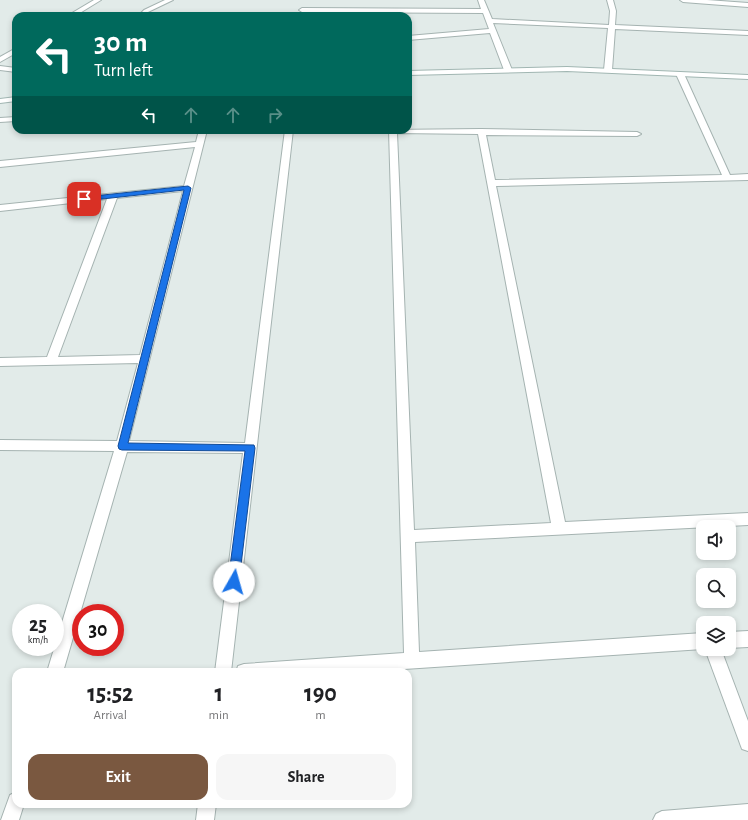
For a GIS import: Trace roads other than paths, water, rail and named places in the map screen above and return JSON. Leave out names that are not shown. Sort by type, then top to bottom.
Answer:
[{"type":"street","points":[[77,12],[98,0]]},
{"type":"street","points":[[145,12],[170,0]]},
{"type":"street","points":[[481,0],[508,70]]},
{"type":"street","points":[[608,70],[613,11],[610,0]]},
{"type":"street","points":[[682,0],[748,5]]},
{"type":"street","points":[[302,10],[485,11]]},
{"type":"street","points":[[489,21],[748,33]]},
{"type":"street","points":[[412,38],[493,31]]},
{"type":"street","points":[[0,60],[12,52]]},
{"type":"street","points":[[0,68],[12,70]]},
{"type":"street","points":[[412,73],[568,69],[748,76]]},
{"type":"street","points":[[680,74],[727,177]]},
{"type":"street","points":[[0,101],[12,100]]},
{"type":"street","points":[[0,120],[12,119]]},
{"type":"street","points":[[412,130],[637,134]]},
{"type":"street","points":[[481,131],[559,528]]},
{"type":"street","points":[[56,668],[122,446],[202,134]]},
{"type":"street","points":[[223,668],[289,134]]},
{"type":"street","points":[[393,134],[412,661]]},
{"type":"street","points":[[0,164],[199,144]]},
{"type":"street","points":[[491,183],[748,177]]},
{"type":"street","points":[[0,208],[188,188]]},
{"type":"street","points":[[50,361],[112,196]]},
{"type":"street","points":[[0,362],[144,359]]},
{"type":"street","points":[[0,445],[250,448]]},
{"type":"street","points":[[408,536],[748,519]]},
{"type":"street","points":[[736,640],[748,639]]},
{"type":"street","points":[[305,668],[696,641]]},
{"type":"street","points":[[717,656],[748,743]]},
{"type":"street","points":[[10,820],[14,808]]},
{"type":"street","points":[[205,820],[206,808]]},
{"type":"street","points":[[662,820],[748,813]]}]
